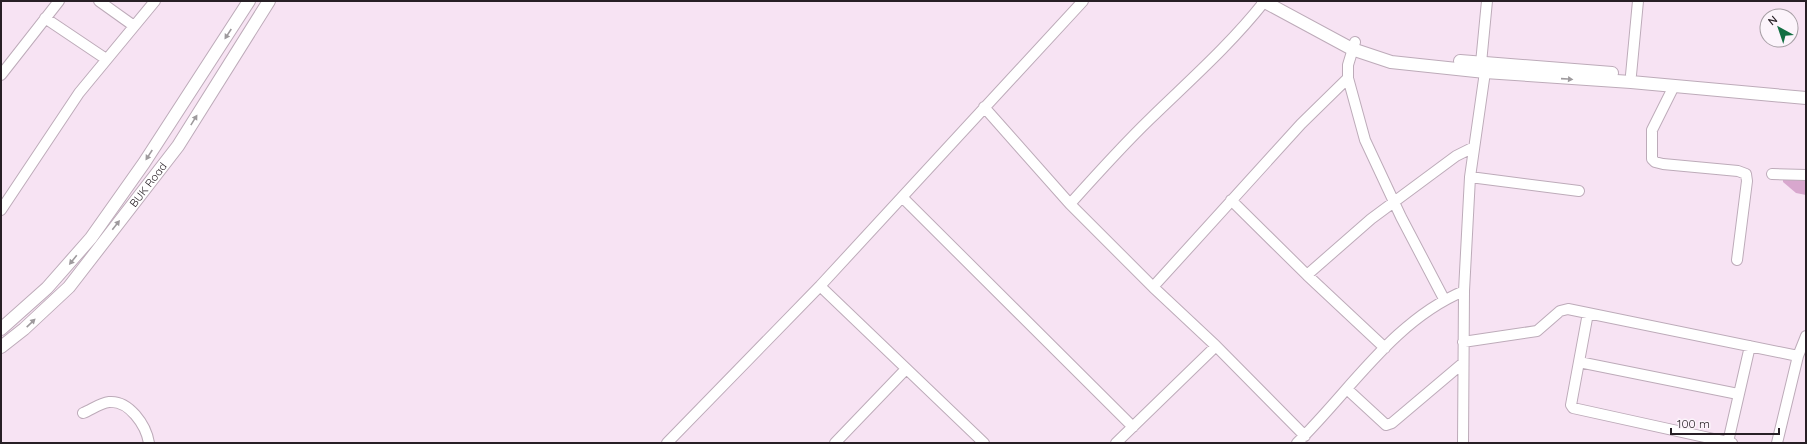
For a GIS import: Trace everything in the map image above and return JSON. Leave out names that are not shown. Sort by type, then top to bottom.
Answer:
[{"type":"main road","name":"BUK Road","points":[[1,329],[47,288],[90,238],[144,163],[249,1]]},
{"type":"main road","name":"BUK Road","points":[[1,347],[24,329],[69,287],[178,146],[269,1]]},
{"type":"main road","points":[[1263,1],[1353,46],[1391,62],[1631,75],[1806,98]]},
{"type":"main road","points":[[1279,1],[1353,46]]},
{"type":"main road","points":[[1483,68],[1674,86],[1707,85],[1806,90]]},
{"type":"street","points":[[1,75],[59,1]]},
{"type":"street","points":[[99,1],[134,26]]},
{"type":"street","points":[[1,210],[79,93],[155,1]]},
{"type":"street","points":[[667,443],[820,286],[1082,1]]},
{"type":"street","points":[[1070,204],[1118,150],[1189,84],[1229,42],[1263,1]]},
{"type":"street","points":[[1463,443],[1464,290],[1470,177],[1482,98],[1487,1]]},
{"type":"street","points":[[1631,75],[1638,1]]},
{"type":"street","points":[[45,18],[106,59]]},
{"type":"street","points":[[1353,46],[1348,65],[1348,78],[1365,140],[1394,202],[1444,299]]},
{"type":"street","points":[[1153,287],[1301,124],[1348,78]]},
{"type":"street","points":[[1674,86],[1652,130],[1652,159],[1655,162],[1662,164],[1738,171],[1746,174],[1747,181],[1737,260]]},
{"type":"street","points":[[984,107],[1070,204],[1153,287],[1216,346],[1301,439],[1400,333],[1444,299],[1464,290]]},
{"type":"street","points":[[1307,275],[1371,219],[1456,156],[1474,147]]},
{"type":"street","points":[[1772,174],[1806,175]]},
{"type":"street","points":[[1470,177],[1579,191]]},
{"type":"street","points":[[902,197],[1133,427]]},
{"type":"street","points":[[1231,200],[1307,275],[1385,348]]},
{"type":"street","points":[[820,286],[984,443]]},
{"type":"street","points":[[1463,342],[1537,331],[1560,311],[1568,309],[1798,356]]},
{"type":"street","points":[[1588,313],[1571,405],[1573,408],[1693,439],[1730,443],[1738,394],[1750,346]]},
{"type":"street","points":[[1777,443],[1798,356],[1806,336]]},
{"type":"street","points":[[1116,443],[1216,346]]},
{"type":"street","points":[[1579,362],[1738,394]]},
{"type":"street","points":[[1348,390],[1386,425],[1392,424],[1463,363]]},
{"type":"street","points":[[835,443],[906,368]]},
{"type":"street","points":[[83,413],[109,402],[125,407],[136,416],[148,436],[149,443]]},
{"type":"shaded area","points":[[1783,178],[1806,180],[1806,195],[1796,193],[1783,182]]}]
